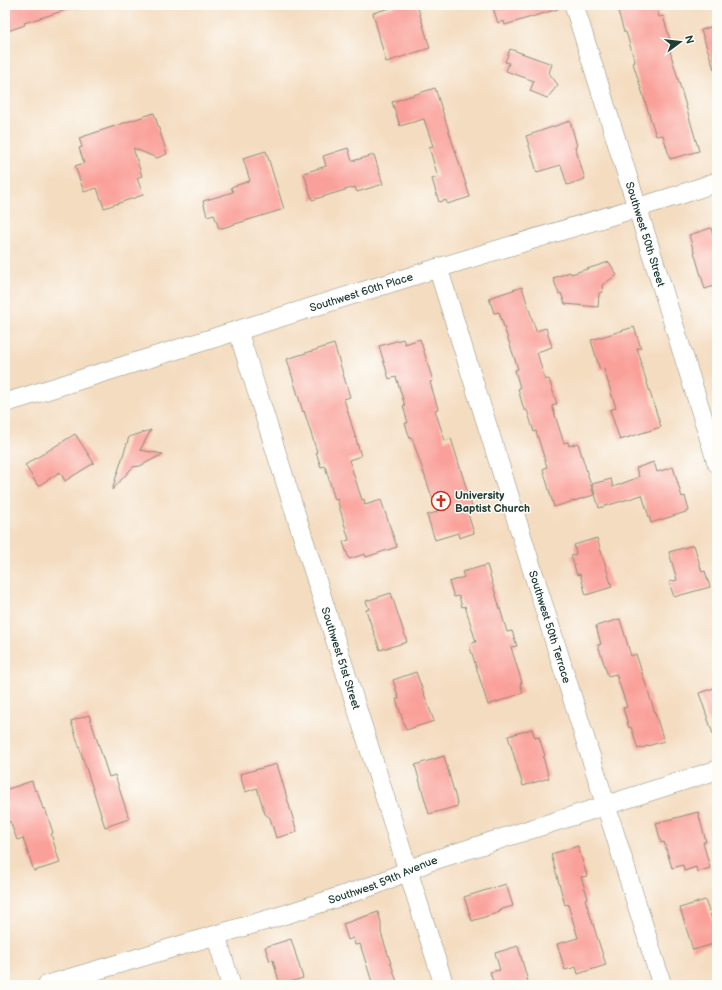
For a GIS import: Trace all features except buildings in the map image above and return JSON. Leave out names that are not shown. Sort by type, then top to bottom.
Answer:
[{"type":"street","name":"Southwest 50th Street","points":[[574,5],[717,463]]},
{"type":"street","name":"Southwest 60th Place","points":[[5,403],[438,268],[638,208],[717,182]]},
{"type":"street","name":"Southwest 50th Terrace","points":[[438,268],[662,985]]},
{"type":"street","name":"Southwest 51st Street","points":[[238,331],[444,985]]},
{"type":"street","name":"Southwest 59th Avenue","points":[[47,985],[287,914],[354,892],[428,862],[717,770]]},
{"type":"street","points":[[216,935],[231,985]]},
{"type":"place","name":"University Baptist Church","points":[[441,501]]}]
